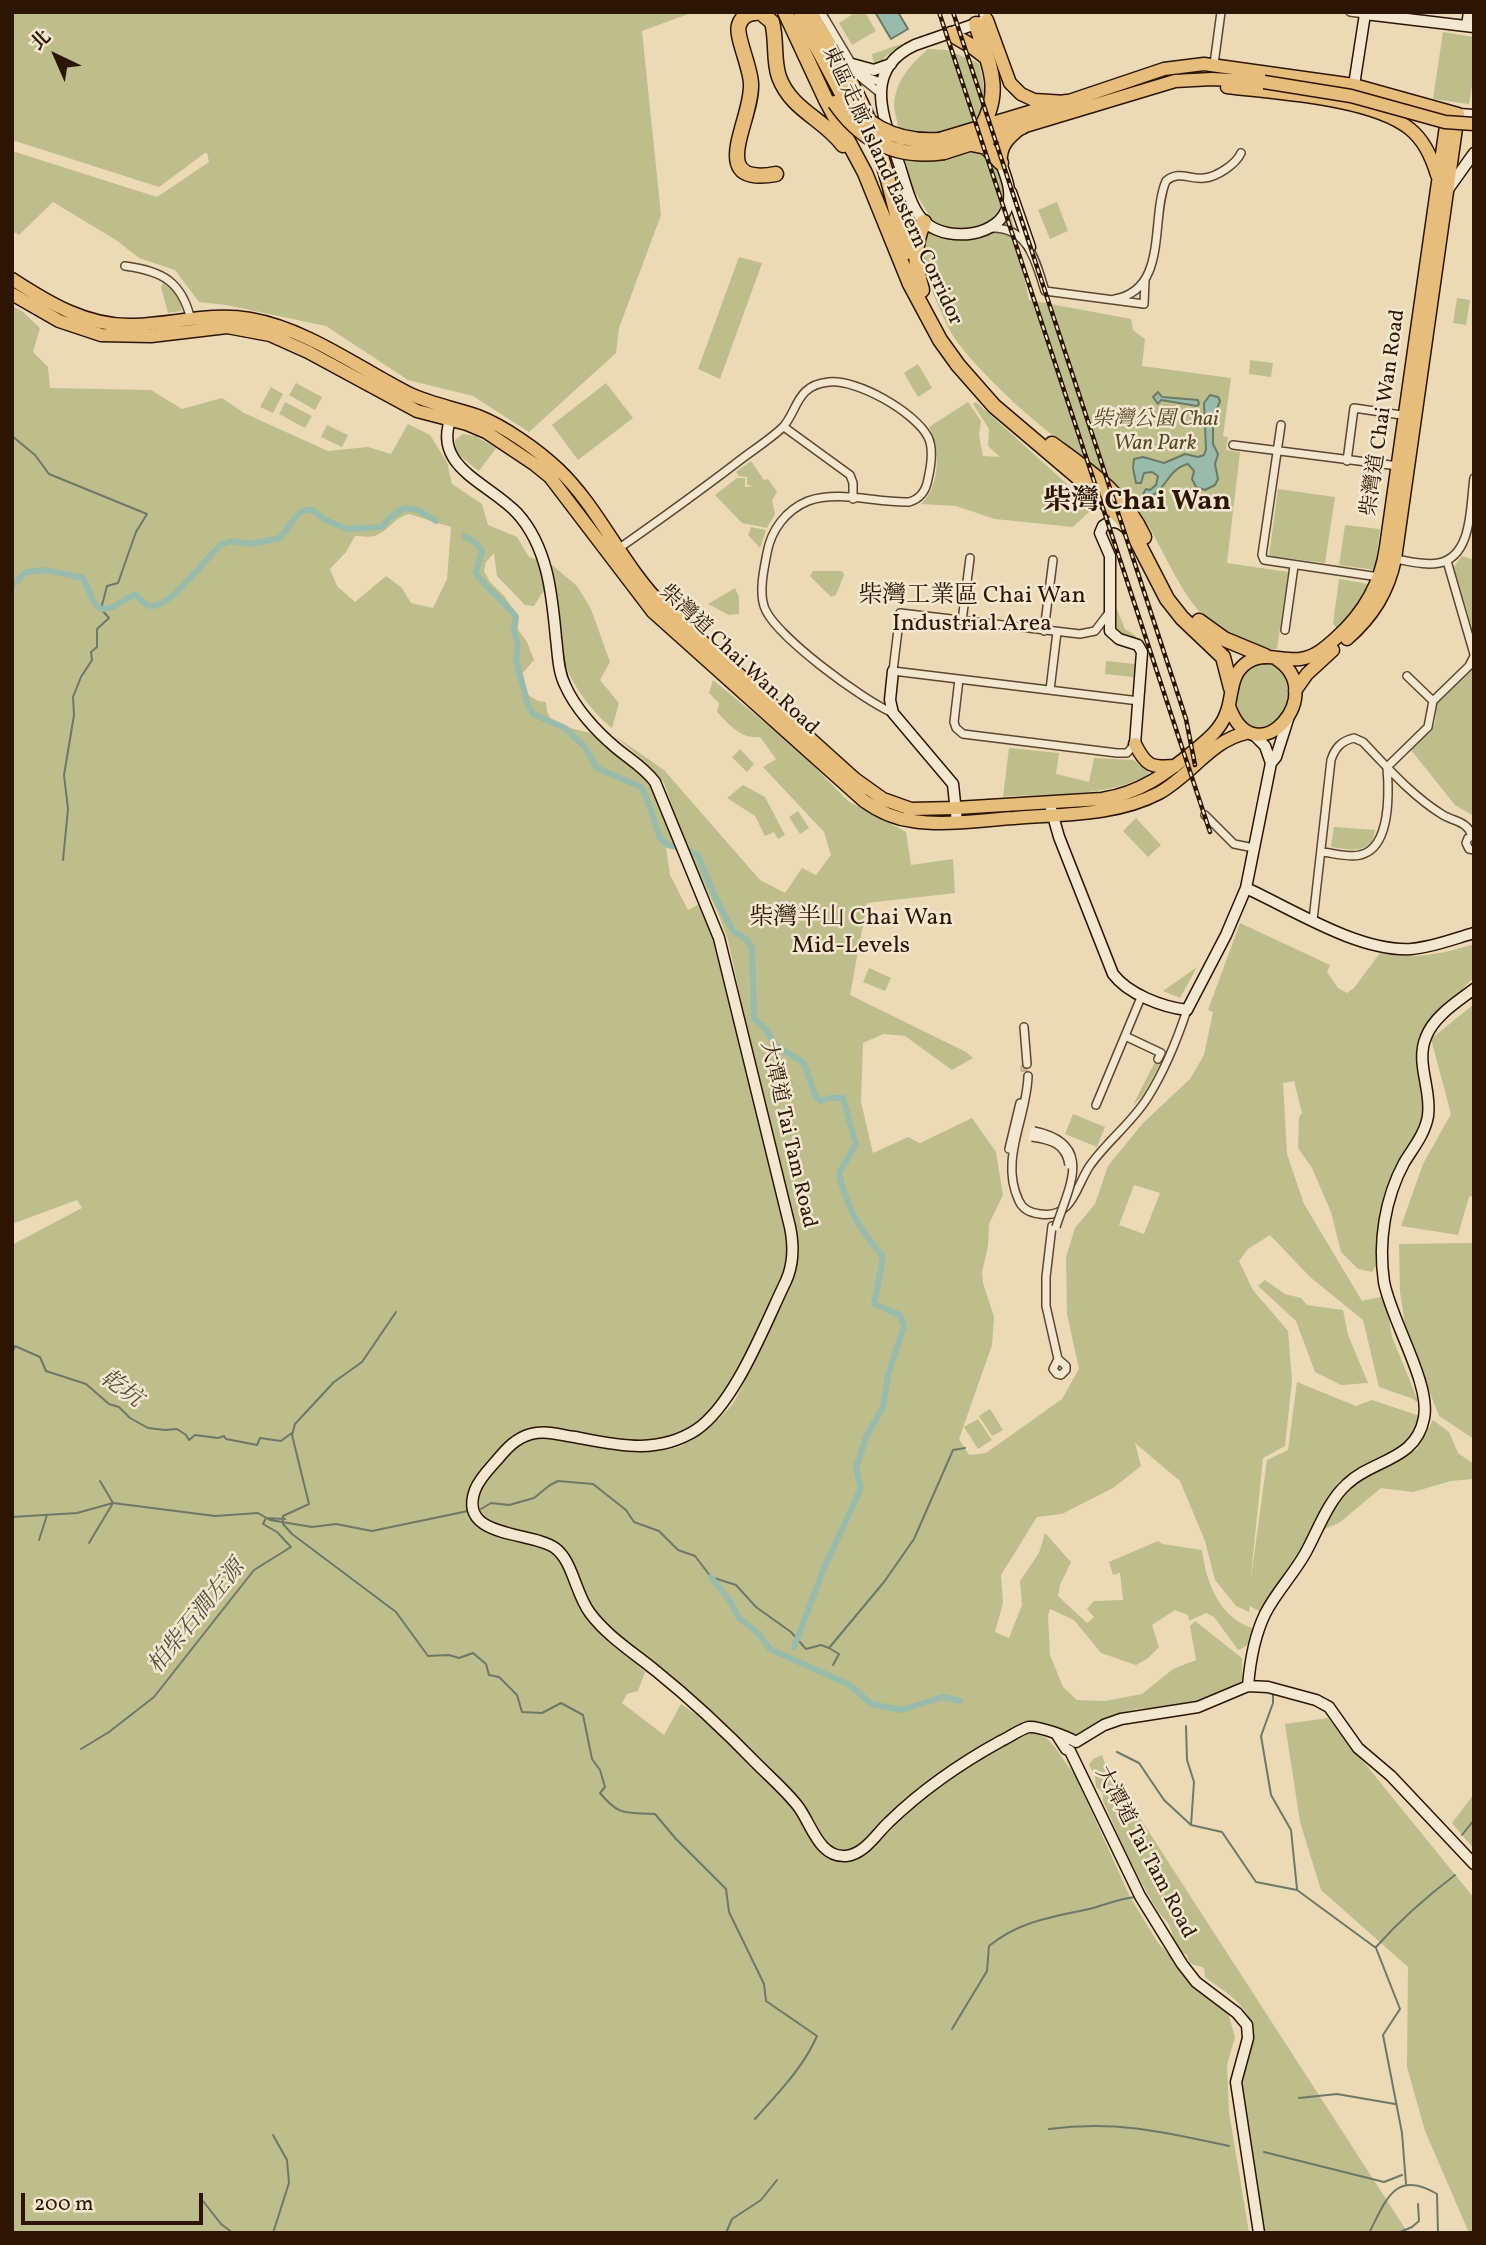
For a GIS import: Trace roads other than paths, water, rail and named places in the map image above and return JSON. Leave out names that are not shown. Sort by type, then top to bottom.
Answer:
[{"type":"highway","name":"東區走廊 Island Eastern Corridor","points":[[785,12],[826,100],[857,156],[922,308],[958,365],[1001,413],[1101,497],[1135,537],[1162,591],[1176,611],[1223,657],[1231,688]]},
{"type":"highway","points":[[799,12],[838,98]]},
{"type":"highway","name":"東區走廊 Island Eastern Corridor","points":[[809,12],[871,125],[907,253],[938,322],[958,354],[991,393],[1029,427],[1100,480],[1122,501],[1136,521],[1166,582],[1190,613],[1217,635],[1270,657]]},
{"type":"highway","points":[[776,174],[758,178],[740,168],[736,158],[737,145],[749,111],[752,88],[748,61],[738,30],[743,18],[753,13],[765,15],[772,22],[778,72],[788,95],[834,135],[874,194]]},
{"type":"highway","points":[[980,17],[994,99],[981,128]]},
{"type":"highway","points":[[794,31],[838,98],[864,119],[889,133],[942,146],[972,144],[1022,127]]},
{"type":"highway","points":[[951,34],[986,57]]},
{"type":"highway","points":[[942,146],[981,128],[1066,102]]},
{"type":"highway","points":[[972,144],[990,150],[1001,163]]},
{"type":"highway","points":[[922,290],[915,251],[924,222]]},
{"type":"main road","points":[[980,17],[1015,89],[1034,100],[1066,102],[1172,67],[1214,64],[1354,85],[1453,113]]},
{"type":"main road","points":[[1184,80],[1343,103],[1379,112],[1410,128],[1429,154],[1438,179]]},
{"type":"main road","points":[[1001,163],[1001,153],[1006,141],[1022,127],[1145,89],[1184,80],[1264,82],[1351,96],[1445,122],[1474,124]]},
{"type":"main road","points":[[1410,128],[1415,127],[1423,118],[1424,111],[1420,103]]},
{"type":"main road","name":"柴灣道 Chai Wan Road","points":[[1410,417],[1438,179],[1453,113]]},
{"type":"main road","name":"柴灣道 Chai Wan Road","points":[[613,552],[661,604],[871,792],[897,805],[911,809],[1105,811],[1141,801],[1170,786],[1223,742],[1274,730],[1289,716],[1295,691],[1315,666],[1369,618],[1388,586],[1410,417],[1446,195],[1453,113]]},
{"type":"main road","name":"柴灣道 Chai Wan Road","points":[[12,279],[42,298],[87,319],[134,325],[192,325]]},
{"type":"main road","name":"柴灣道 Chai Wan Road","points":[[12,294],[59,321],[101,335],[138,337],[231,316],[277,326],[296,333],[452,415],[480,417],[496,424],[554,465],[572,484],[653,612],[863,802],[911,821],[957,822],[1051,809],[1120,796],[1154,781],[1214,733],[1226,715],[1231,688],[1241,668],[1253,659],[1306,657],[1327,646],[1361,612],[1390,558]]},
{"type":"main road","points":[[1270,657],[1291,672],[1295,691]]},
{"type":"main road","points":[[1229,706],[1233,717],[1250,734]]},
{"type":"main road","points":[[1135,744],[1143,760],[1150,765],[1175,766]]},
{"type":"street","points":[[821,12],[867,84],[881,88]]},
{"type":"street","points":[[1214,64],[1221,12]]},
{"type":"street","points":[[1350,12],[1470,27],[1469,12]]},
{"type":"street","points":[[1354,85],[1365,13]]},
{"type":"street","points":[[980,17],[951,34],[909,47],[891,64],[881,88],[883,119],[910,197],[924,222],[937,230],[958,235],[988,228],[1007,229],[1030,247]]},
{"type":"street","points":[[852,64],[872,70],[891,64]]},
{"type":"street","points":[[1453,113],[1474,114]]},
{"type":"street","points":[[1001,163],[1045,291],[1144,304],[1145,281],[1154,254],[1164,184],[1177,175],[1207,178],[1233,164],[1241,153]]},
{"type":"street","name":"柴灣道 Chai Wan Road","points":[[1446,195],[1457,174],[1474,153]]},
{"type":"street","points":[[988,228],[1005,214],[1010,190]]},
{"type":"street","points":[[125,266],[170,281],[181,293],[192,325]]},
{"type":"street","points":[[1115,299],[1135,290],[1145,281]]},
{"type":"street","points":[[1135,290],[1142,290],[1144,296]]},
{"type":"street","points":[[613,552],[691,498],[783,426],[804,393],[818,384],[831,381],[869,389],[883,397],[922,430],[929,442],[931,455],[928,480],[920,496],[905,502],[831,497],[815,499],[797,506],[785,516],[773,533],[768,547],[762,588],[763,601],[769,618],[782,633],[862,696],[893,713],[953,784],[957,822]]},
{"type":"street","points":[[1347,461],[1354,408],[1410,417]]},
{"type":"street","name":"大潭道 Tai Tam Road","points":[[452,415],[445,436],[452,456],[471,476],[512,507],[538,544],[548,579],[560,669],[567,689],[605,737],[652,778],[661,792],[719,938],[790,1227],[793,1249],[789,1275],[735,1384],[720,1409],[703,1425],[680,1439],[643,1447],[547,1433],[527,1435],[510,1446],[480,1480],[473,1495],[475,1512],[485,1525],[496,1531],[543,1542],[560,1552],[569,1566],[579,1596],[597,1621],[713,1719],[794,1802],[822,1846],[835,1854],[846,1856],[859,1851],[922,1793],[958,1766],[1028,1727],[1037,1727],[1057,1735],[1071,1745],[1140,1896],[1182,1964],[1196,1982],[1237,2013],[1247,2025],[1248,2038],[1236,2082],[1259,2233]]},
{"type":"street","points":[[1280,425],[1262,555],[1266,562],[1379,577]]},
{"type":"street","points":[[783,426],[847,472],[853,483],[853,499]]},
{"type":"street","points":[[1233,445],[1403,466]]},
{"type":"street","points":[[1390,558],[1427,564],[1447,561],[1459,550],[1465,537],[1474,478]]},
{"type":"street","points":[[959,679],[954,722],[963,734],[1127,753],[1135,744],[1143,660],[1138,645],[1112,634],[1109,614],[1111,556],[1101,531],[1108,523],[1116,522],[1135,537]]},
{"type":"street","points":[[962,621],[970,558]]},
{"type":"street","points":[[1044,631],[1053,560]]},
{"type":"street","points":[[1387,766],[1428,727],[1433,701],[1469,666],[1474,655],[1447,561]]},
{"type":"street","points":[[1285,630],[1294,566]]},
{"type":"street","points":[[893,713],[890,701],[901,614],[1044,631],[1091,633],[1104,623],[1109,614]]},
{"type":"street","points":[[1050,690],[1057,632]]},
{"type":"street","points":[[893,671],[1139,701]]},
{"type":"street","points":[[1407,676],[1433,701]]},
{"type":"street","points":[[1026,1076],[1011,1159],[1013,1176],[1020,1202],[1031,1213],[1052,1214],[1065,1209],[1090,1166],[1147,1099],[1168,1058],[1187,1010],[1226,935],[1246,888],[1271,763],[1276,757],[1289,716]]},
{"type":"street","points":[[1250,734],[1265,746],[1271,763]]},
{"type":"street","points":[[1313,920],[1333,755],[1340,745],[1348,740],[1354,738],[1363,742],[1408,789],[1444,816],[1467,826],[1473,836],[1466,843],[1469,849],[1474,850]]},
{"type":"street","points":[[1322,852],[1356,856],[1368,853],[1378,844],[1389,794],[1387,766]]},
{"type":"street","points":[[1051,809],[1109,967],[1121,983],[1142,995],[1175,1009],[1187,1010]]},
{"type":"street","points":[[1205,815],[1234,844],[1254,848]]},
{"type":"street","points":[[1246,888],[1362,942],[1388,948],[1419,948],[1474,933]]},
{"type":"street","points":[[1248,1686],[1252,1647],[1262,1622],[1296,1570],[1339,1493],[1349,1482],[1411,1446],[1423,1423],[1425,1398],[1385,1283],[1384,1231],[1395,1184],[1423,1132],[1427,1119],[1428,1098],[1422,1056],[1425,1039],[1435,1022],[1474,989]]},
{"type":"street","points":[[1096,1105],[1142,995]]},
{"type":"street","points":[[1024,1027],[1026,1062]]},
{"type":"street","points":[[1125,1036],[1160,1054]]},
{"type":"street","points":[[1016,1130],[1059,1144],[1069,1161],[1068,1176],[1052,1226],[1045,1292],[1057,1358]]},
{"type":"street","points":[[1071,1745],[1121,1718],[1198,1707],[1248,1686],[1258,1685],[1291,1693],[1327,1705],[1358,1748],[1391,1776],[1474,1864]]},
{"type":"waterway","points":[[12,436],[35,455],[49,474],[147,514],[136,532],[118,583],[107,586],[101,609],[109,618],[97,629],[97,647],[91,652],[92,660],[73,697],[74,715],[64,775],[68,809],[63,860]]},
{"type":"waterway","points":[[12,586],[26,572],[46,570],[83,578],[95,604],[101,609],[111,608],[135,594],[152,606],[160,604],[179,590],[222,544],[232,541],[251,544],[280,538],[298,514],[305,510],[312,510],[325,520],[347,529],[382,527],[389,518],[404,508],[418,510],[436,521]]},
{"type":"waterway","points":[[464,536],[476,543],[482,551],[477,576],[516,617],[516,660],[533,714],[565,728],[584,746],[597,768],[641,787],[660,838],[668,845],[681,848]]},
{"type":"waterway","points":[[687,849],[698,856],[733,931],[746,939],[752,948],[754,1019],[763,1026],[777,1046],[804,1063],[815,1095],[820,1101],[843,1098],[856,1144],[839,1173],[842,1186],[855,1218],[883,1257],[874,1304],[900,1315],[904,1326],[888,1375],[883,1407],[866,1437],[856,1468],[861,1488],[824,1568],[794,1647]]},
{"type":"waterway","points":[[396,1312],[362,1362],[334,1382],[295,1424],[292,1435],[309,1504],[283,1516],[283,1524],[292,1534],[396,1612],[428,1656],[449,1655],[459,1658],[473,1653],[486,1664],[489,1675],[499,1677],[517,1695],[522,1712],[542,1713],[561,1703],[583,1715],[592,1759],[600,1770],[605,1787],[600,1793],[618,1810],[655,1814],[726,1889],[729,1912],[764,1984],[766,2001],[817,2036],[797,2069],[755,2119]]},
{"type":"waterway","name":"乾坑","points":[[12,1353],[15,1346],[40,1357],[46,1371],[86,1384],[130,1418],[148,1428],[177,1429],[189,1440],[195,1435],[218,1438],[224,1436],[226,1439],[257,1445],[260,1438],[281,1441],[293,1432]]},
{"type":"waterway","points":[[833,1665],[839,1654],[829,1648],[884,1582],[914,1539],[953,1450],[965,1448]]},
{"type":"waterway","points":[[89,1543],[113,1503],[100,1481]]},
{"type":"waterway","points":[[481,1509],[491,1503],[509,1505],[534,1498],[558,1481],[593,1484],[626,1510],[634,1522],[659,1531],[678,1550],[695,1556],[711,1577],[736,1585],[756,1607],[791,1632],[806,1649],[821,1645],[829,1648]]},
{"type":"waterway","points":[[12,1517],[77,1513],[113,1503],[215,1516],[258,1513],[270,1520],[312,1527],[336,1524],[372,1531],[468,1511]]},
{"type":"waterway","points":[[39,1540],[47,1515]]},
{"type":"waterway","name":"柏柴石澗左源","points":[[81,1749],[109,1732],[154,1697],[254,1570],[291,1547],[277,1532],[263,1524],[266,1518],[285,1519]]},
{"type":"waterway","points":[[711,1577],[730,1601],[739,1618],[758,1633],[770,1649],[850,1685],[871,1704],[901,1710],[943,1697],[960,1701]]},
{"type":"waterway","points":[[1273,1695],[1273,1703],[1261,1736],[1271,1795],[1291,1830],[1297,1889]]},
{"type":"waterway","points":[[1186,1726],[1187,1760],[1194,1782],[1191,1825]]},
{"type":"waterway","points":[[1117,1752],[1139,1763],[1164,1800],[1191,1825],[1222,1832],[1256,1882],[1297,1890],[1376,1948],[1400,2009],[1383,2035],[1402,2133],[1406,2184]]},
{"type":"waterway","points":[[1462,1835],[1474,1820]]},
{"type":"waterway","points":[[1376,1947],[1414,1909],[1455,1875]]},
{"type":"waterway","points":[[952,2029],[987,1971],[989,1946],[1001,1937],[1038,1921],[1136,1897]]},
{"type":"waterway","points":[[1299,2098],[1337,2094],[1395,2104]]},
{"type":"waterway","points":[[1049,2129],[1096,2126],[1140,2129],[1229,2146]]},
{"type":"waterway","points":[[273,2135],[287,2160],[289,2183],[273,2233]]},
{"type":"waterway","points":[[1264,2152],[1384,2182],[1402,2175]]},
{"type":"waterway","points":[[726,2233],[732,2219],[761,2200],[777,2180]]},
{"type":"waterway","points":[[1369,2233],[1387,2200],[1394,2192],[1411,2185],[1437,2194],[1438,2233]]},
{"type":"waterway","points":[[203,2201],[221,2224],[233,2233]]},
{"type":"waterway","points":[[1398,2233],[1419,2221],[1418,2204]]},
{"type":"tunnel","points":[[1024,1065],[1024,1076]]},
{"type":"railway","points":[[939,12],[1210,832]]},
{"type":"railway","points":[[953,12],[1186,719],[1195,765]]},
{"type":"district","name":"柴灣 Chai Wan","points":[[1137,504]]},
{"type":"district","name":"柴灣工業區 Chai Wan Industrial Area","points":[[972,612]]},
{"type":"district","name":"柴灣半山 Chai Wan Mid-Levels","points":[[851,934]]},
{"type":"park label","name":"柴灣公園 Chai Wan Park","points":[[1155,433]]}]
